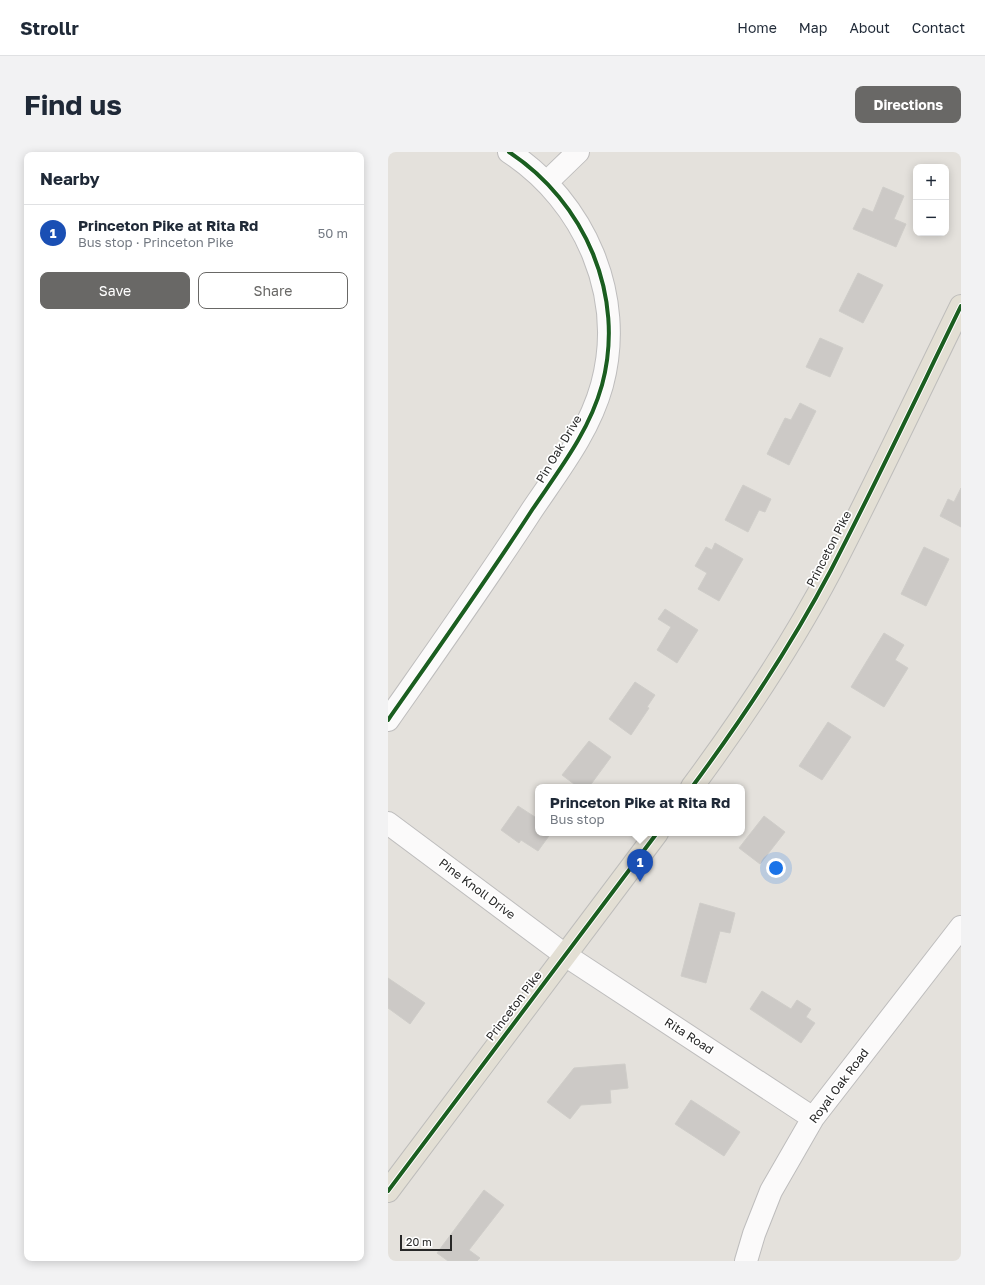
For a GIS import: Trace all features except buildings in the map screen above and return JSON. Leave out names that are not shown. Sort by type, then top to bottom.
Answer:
[{"type":"main road","name":"Princeton Pike","points":[[694,784],[738,724],[773,671],[830,571],[961,306]]},
{"type":"main road","name":"Princeton Pike","points":[[388,1191],[655,836]]},
{"type":"street","name":"Pin Oak Drive","points":[[388,720],[490,574],[580,439],[593,412],[602,384],[608,355],[609,322],[604,289],[596,260],[585,233],[567,205],[547,182],[510,152]]},
{"type":"street","points":[[547,182],[578,152]]},
{"type":"street","name":"Pine Knoll Drive","points":[[388,823],[565,955]]},
{"type":"street","name":"Royal Oak Road","points":[[746,1261],[754,1234],[771,1191],[813,1118],[961,927]]},
{"type":"street","name":"Rita Road","points":[[565,955],[813,1118]]},
{"type":"cycle path","points":[[388,720],[563,465],[589,419],[602,385],[608,351],[608,318],[603,285],[593,254],[578,224],[559,197],[536,173],[509,152]]},
{"type":"cycle path","points":[[694,784],[730,735],[766,681],[816,598],[961,306]]},
{"type":"cycle path","points":[[388,1191],[655,836]]},
{"type":"place","name":"Princeton Pike at Rita Rd","points":[[640,882]]}]
